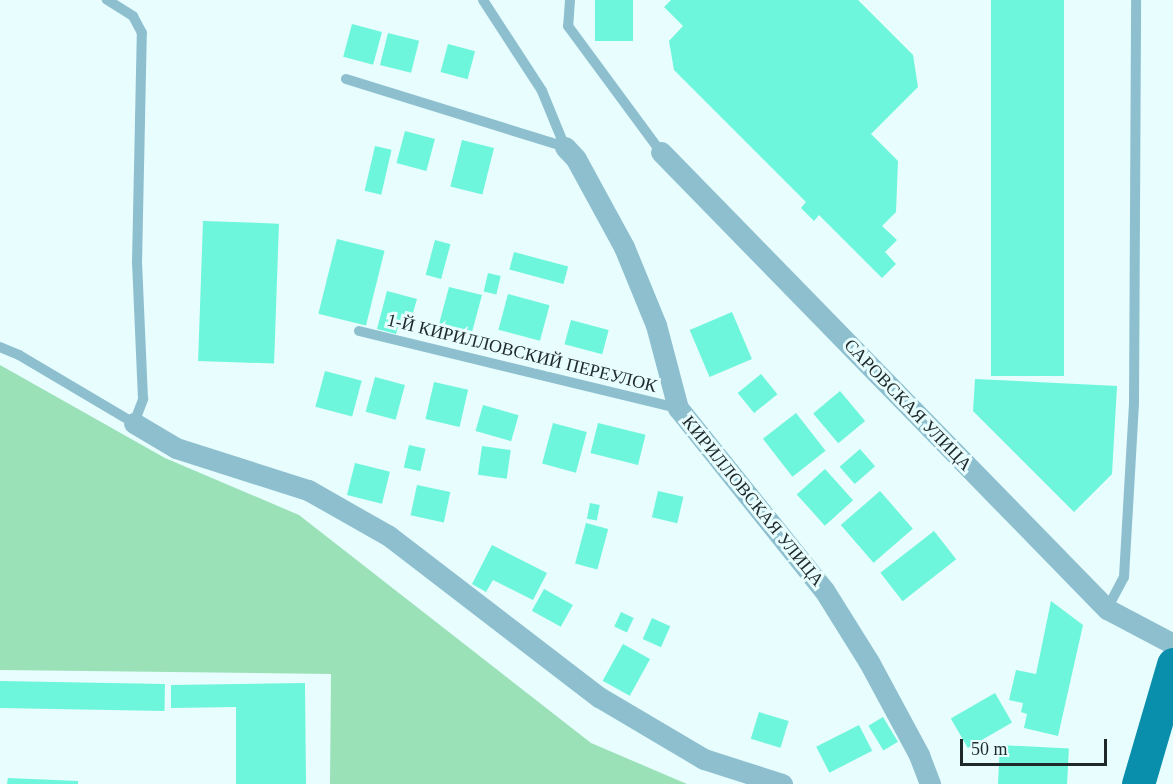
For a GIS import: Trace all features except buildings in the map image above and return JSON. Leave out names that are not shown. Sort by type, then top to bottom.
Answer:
[{"type":"main road","points":[[1138,784],[1171,650]]},
{"type":"street","name":"КИРИЛЛОВСКАЯ УЛИЦА","points":[[565,147],[576,159],[624,247],[656,325],[678,408],[824,590],[869,662],[919,754],[930,784]]},
{"type":"street","name":"САРОВСКАЯ УЛИЦА","points":[[661,152],[1107,609],[1171,650]]},
{"type":"street","points":[[134,423],[176,448],[308,490],[388,536],[599,697],[704,759],[782,784]]},
{"type":"lane","points":[[0,348],[19,355],[134,423],[143,399],[137,262],[142,33],[133,16],[107,0]]},
{"type":"lane","points":[[483,0],[542,92],[565,147]]},
{"type":"lane","points":[[570,0],[568,26],[661,152]]},
{"type":"lane","points":[[1107,609],[1124,576],[1134,404],[1136,0]]},
{"type":"lane","points":[[346,79],[565,147]]},
{"type":"lane","name":"1-Й КИРИЛЛОВСКИЙ ПЕРЕУЛОК","points":[[359,331],[678,408]]},
{"type":"green space","points":[[0,365],[165,458],[299,515],[591,743],[687,784],[330,784],[331,674],[0,670]]}]
